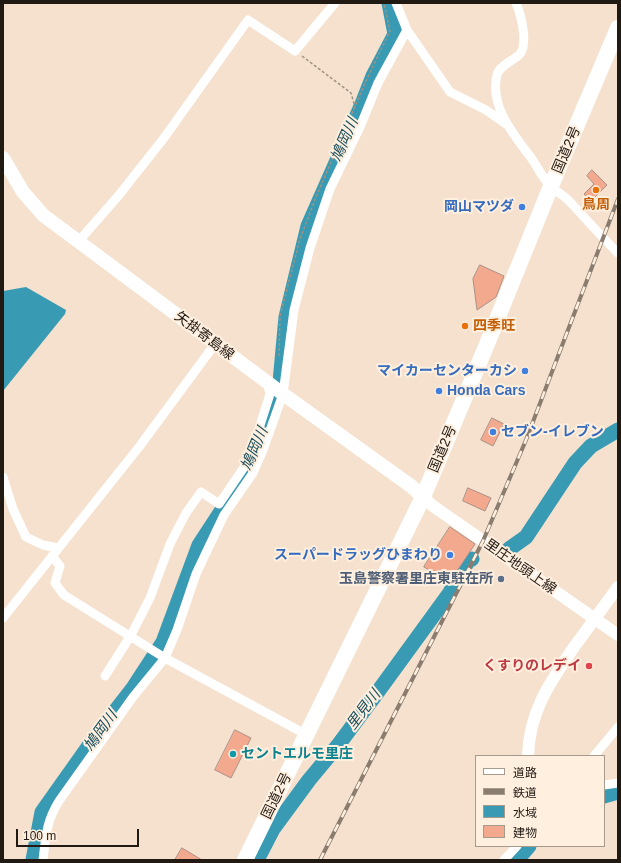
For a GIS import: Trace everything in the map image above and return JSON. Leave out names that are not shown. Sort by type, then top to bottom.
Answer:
[{"type":"highway","name":"国道2号","points":[[245,860],[423,497],[551,186],[618,28]]},
{"type":"main road","name":"矢掛寄島線","points":[[3,158],[23,192],[43,215],[269,384],[411,486],[423,497]]},
{"type":"main road","name":"里庄地頭上線","points":[[423,497],[618,636]]},
{"type":"main road","points":[[528,755],[533,720],[541,699],[551,681],[594,618],[618,587]]},
{"type":"street","points":[[78,242],[119,195],[160,143],[248,20],[295,51],[336,3]]},
{"type":"street","points":[[396,3],[407,30],[450,92],[486,110],[507,125]]},
{"type":"street","points":[[516,3],[522,26],[524,46],[520,54],[497,74],[495,91],[499,108],[507,125],[551,186],[568,200],[590,226],[618,253]]},
{"type":"street","points":[[43,860],[48,822],[58,800],[132,698],[165,658],[177,630],[196,574],[224,515],[253,473],[283,394],[294,310],[310,248],[330,190],[360,127],[378,83],[407,30]]},
{"type":"street","points":[[3,618],[139,446],[215,344]]},
{"type":"street","points":[[105,676],[131,635],[150,598],[170,544],[186,513],[202,492],[219,504],[249,460],[270,394],[269,384]]},
{"type":"street","points":[[3,477],[6,499],[13,509],[26,536],[43,545],[58,548]]},
{"type":"street","points":[[52,556],[60,566],[55,583],[64,595],[131,635],[165,658],[307,735]]},
{"type":"street","points":[[595,755],[618,727]]},
{"type":"street","points":[[605,785],[618,783]]},
{"type":"street","points":[[504,860],[516,847]]},
{"type":"path","points":[[295,51],[351,93],[355,108]]},
{"type":"water","points":[[26,287],[66,310],[65,314],[3,391],[3,291]]},
{"type":"building","name":"鳥周","points":[[592,170],[607,185],[591,201],[584,194],[594,184],[587,176]]},
{"type":"building","points":[[480,265],[504,276],[496,297],[477,310],[473,279]]},
{"type":"building","name":"セブン-イレブン","points":[[492,418],[504,424],[493,446],[481,440]]},
{"type":"building","points":[[468,488],[491,498],[485,511],[463,501]]},
{"type":"building","name":"スーパードラッグひまわり","points":[[450,527],[475,544],[449,583],[424,567]]},
{"type":"building","name":"セントエルモ里庄","points":[[235,730],[251,738],[231,778],[215,770]]},
{"type":"building","points":[[182,848],[202,860],[175,860]]},
{"type":"waterway","name":"鳩岡川","points":[[33,860],[42,812],[98,733],[133,688],[163,642],[199,545],[252,464],[280,382],[286,317],[308,226],[373,76],[395,34],[389,3]]},
{"type":"waterway","name":"里見川","points":[[509,549],[526,537],[575,463],[591,446],[618,430]]},
{"type":"waterway","name":"里見川","points":[[257,860],[273,829],[374,697],[449,594],[468,561],[472,559]]},
{"type":"waterway","name":"里見川","points":[[605,796],[618,792]]},
{"type":"waterway","name":"里見川","points":[[517,860],[528,847]]},
{"type":"railway","points":[[320,860],[483,541],[526,440],[618,199]]},
{"type":"place","name":"鳥周","points":[[596,190]]},
{"type":"place","name":"岡山マツダ","points":[[522,207]]},
{"type":"place","name":"四季旺","points":[[465,326]]},
{"type":"place","name":"マイカーセンターカシ","points":[[525,371]]},
{"type":"place","name":"Honda Cars","points":[[439,391]]},
{"type":"place","name":"セブン-イレブン","points":[[493,432]]},
{"type":"place","name":"スーパードラッグひまわり","points":[[450,555]]},
{"type":"place","name":"玉島警察署里庄東駐在所","points":[[501,579]]},
{"type":"place","name":"くすりのレデイ","points":[[589,666]]},
{"type":"place","name":"セントエルモ里庄","points":[[233,754]]}]
